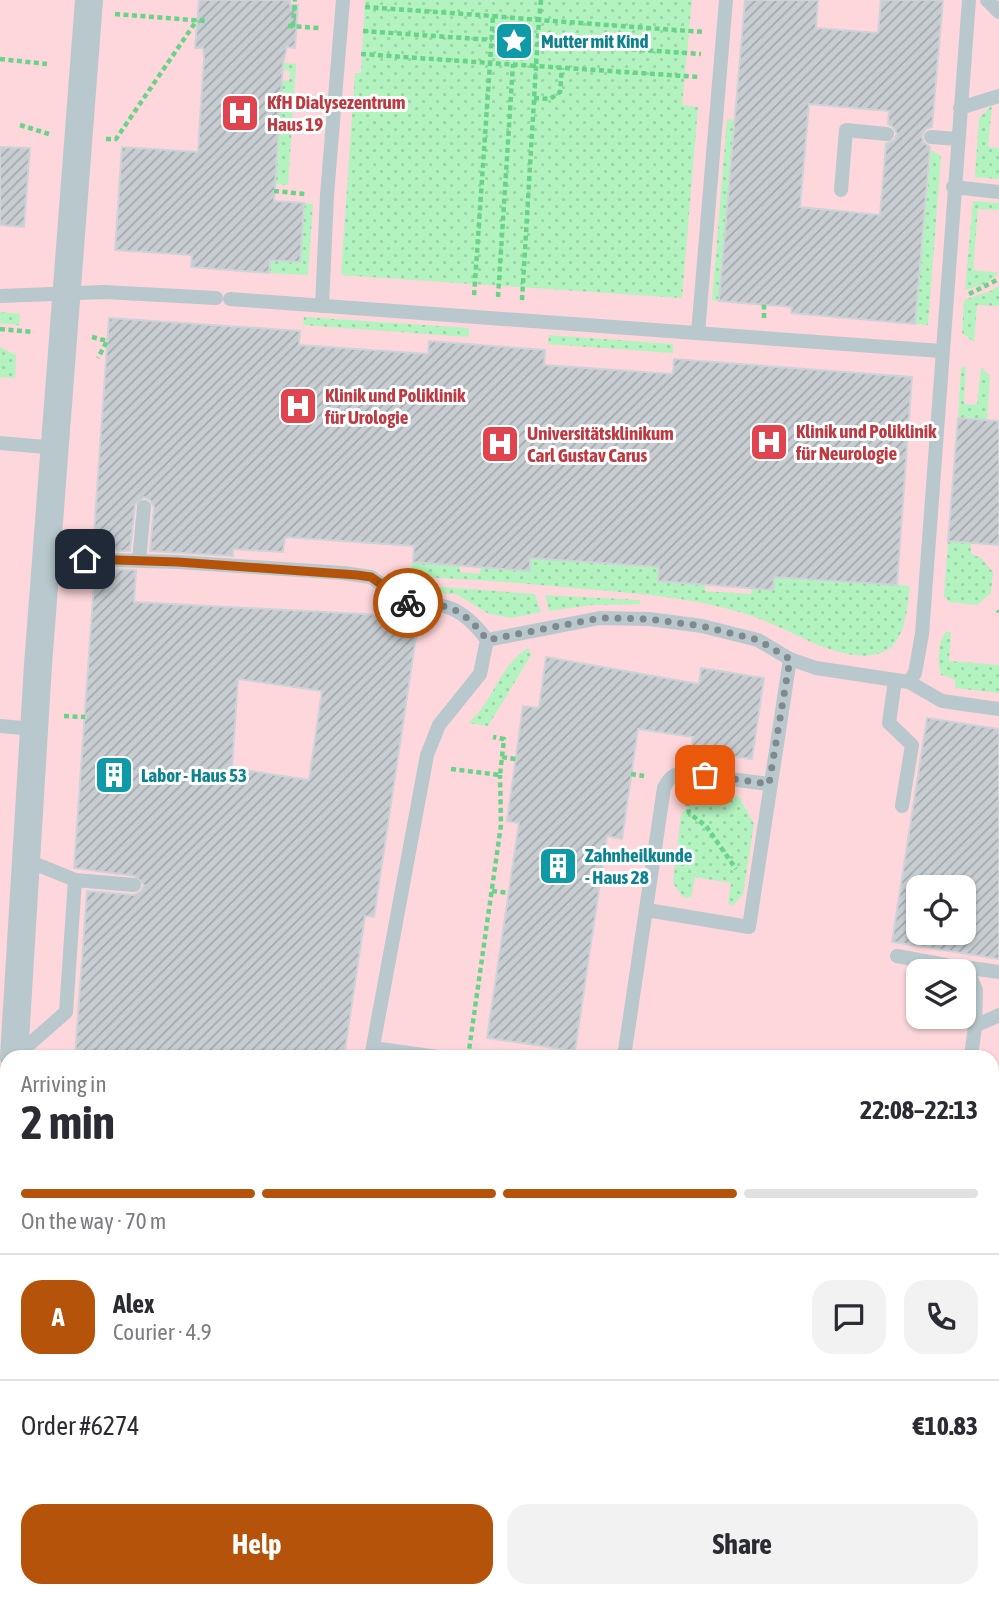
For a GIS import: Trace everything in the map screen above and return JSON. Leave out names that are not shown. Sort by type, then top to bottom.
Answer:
[{"type":"street","points":[[14,1050],[9,986],[26,860],[89,6]]},
{"type":"lane","points":[[698,333],[726,0]]},
{"type":"lane","points":[[902,806],[912,745],[889,723],[902,681],[915,673],[922,634],[953,187],[969,0]]},
{"type":"lane","points":[[986,0],[999,12]]},
{"type":"lane","points":[[322,306],[327,195],[343,3]]},
{"type":"lane","points":[[960,108],[999,96]]},
{"type":"lane","points":[[841,190],[846,130],[887,134]]},
{"type":"lane","points":[[931,137],[958,139]]},
{"type":"lane","points":[[953,187],[999,192]]},
{"type":"lane","points":[[0,296],[104,292],[941,351]]},
{"type":"lane","points":[[0,443],[56,448]]},
{"type":"lane","points":[[139,561],[144,507]]},
{"type":"lane","points":[[47,558],[139,561],[371,577],[415,608],[425,605],[450,607],[472,619],[487,640],[480,674],[439,725],[427,755],[373,1050]]},
{"type":"lane","points":[[487,640],[600,618],[649,619],[702,626],[758,640],[790,659],[816,668],[902,681],[942,701],[999,709]]},
{"type":"lane","points":[[647,910],[749,928],[790,659]]},
{"type":"lane","points":[[0,726],[34,729]]},
{"type":"lane","points":[[625,1050],[664,788],[675,774],[684,773],[769,784]]},
{"type":"lane","points":[[26,860],[75,880],[134,884]]},
{"type":"lane","points":[[23,1050],[66,1012],[75,880]]},
{"type":"lane","points":[[897,956],[913,959]]},
{"type":"lane","points":[[976,969],[999,972]]},
{"type":"lane","points":[[976,1026],[999,1015]]},
{"type":"lane","points":[[972,1050],[975,1029]]},
{"type":"path","points":[[295,0],[291,26],[302,27]]},
{"type":"path","points":[[520,320],[541,0]]},
{"type":"path","points":[[343,3],[723,34]]},
{"type":"path","points":[[89,6],[205,21]]},
{"type":"path","points":[[472,317],[494,16]]},
{"type":"path","points":[[116,139],[197,20]]},
{"type":"path","points":[[341,30],[492,40]]},
{"type":"path","points":[[538,43],[721,55]]},
{"type":"path","points":[[340,52],[719,79]]},
{"type":"path","points":[[0,59],[47,64]]},
{"type":"path","points":[[497,319],[513,64]]},
{"type":"path","points":[[534,98],[550,99],[560,92],[562,68]]},
{"type":"path","points":[[274,191],[327,195]]},
{"type":"path","points":[[960,297],[999,279]]},
{"type":"path","points":[[98,358],[107,341]]},
{"type":"path","points":[[469,1050],[501,825],[500,775],[504,739],[493,737]]},
{"type":"path","points":[[502,757],[516,759]]},
{"type":"path","points":[[450,769],[500,775]]},
{"type":"path","points":[[684,773],[689,813],[706,826],[731,860],[751,910]]},
{"type":"path","points":[[492,891],[509,893]]},
{"type":"shaded area","name":"Universitätsklinikum Carl Gustav Carus","points":[[0,0],[999,0],[999,1050],[0,1050]]},
{"type":"green space","points":[[365,0],[692,0],[682,105],[698,107],[682,298],[341,275],[355,73],[361,73]]},
{"type":"green space","points":[[284,63],[296,64],[288,185],[275,184],[282,80],[289,81],[290,71],[283,70]]},
{"type":"green space","points":[[992,105],[988,147],[999,148],[999,179],[975,177],[979,118]]},
{"type":"green space","points":[[727,119],[735,120],[719,301],[712,300]]},
{"type":"green space","points":[[931,150],[941,156],[928,325],[915,324]]},
{"type":"green space","points":[[973,201],[999,203],[999,210],[978,209],[973,270],[999,273],[987,283],[965,290]]},
{"type":"green space","points":[[304,203],[313,204],[308,275],[269,273],[270,260],[300,261]]},
{"type":"green space","points":[[999,285],[999,306],[977,305],[974,342],[962,333],[964,300],[991,291]]},
{"type":"green space","points":[[0,312],[20,314],[19,325],[0,323]]},
{"type":"green space","points":[[304,317],[469,328],[469,337],[303,325]]},
{"type":"green space","points":[[549,335],[673,344],[673,353],[548,344]]},
{"type":"green space","points":[[0,347],[16,355],[15,378],[0,377]]},
{"type":"green space","points":[[966,366],[964,404],[977,405],[981,367],[990,376],[987,420],[958,418],[961,368]]},
{"type":"green space","points":[[532,533],[556,560],[635,566],[661,542],[658,581],[705,584],[705,591],[751,594],[752,588],[774,576],[910,586],[904,623],[897,641],[883,652],[851,655],[816,644],[752,616],[686,600],[511,583],[408,577],[413,562],[460,566],[460,572],[480,574],[481,567],[529,571]]},
{"type":"green space","points":[[948,541],[971,543],[971,554],[981,558],[993,572],[991,593],[977,605],[949,602],[944,596]]},
{"type":"green space","points":[[416,585],[535,594],[541,612],[511,618],[489,614],[456,594],[415,592]]},
{"type":"green space","points":[[545,595],[640,600],[640,604],[591,605],[549,611]]},
{"type":"green space","points":[[946,632],[951,632],[949,661],[999,665],[999,693],[955,688],[955,679],[941,675],[939,652]]},
{"type":"green space","points":[[528,648],[531,655],[488,726],[468,723],[484,705],[510,664]]},
{"type":"green space","points":[[705,791],[739,797],[754,824],[743,894],[733,905],[728,904],[731,883],[695,877],[691,898],[683,897],[673,883],[681,814]]},
{"type":"building","name":"KfH Dialysezentrum Haus 19","points":[[199,0],[290,0],[290,5],[298,5],[295,48],[287,47],[283,63],[274,201],[304,203],[300,262],[270,260],[269,273],[191,267],[192,255],[115,250],[122,147],[198,152],[204,58],[203,48],[195,48]]},
{"type":"building","points":[[745,0],[818,0],[816,28],[878,33],[881,0],[943,0],[932,127],[926,129],[922,136],[923,142],[930,147],[915,324],[791,313],[792,307],[719,301]],"holes":[[[809,104],[889,111],[888,124],[897,134],[894,140],[886,144],[880,215],[800,207]]]},
{"type":"building","points":[[0,147],[30,148],[24,227],[0,225]]},
{"type":"building","points":[[109,318],[300,331],[299,345],[428,354],[429,341],[545,350],[544,365],[673,374],[674,359],[912,377],[897,585],[774,577],[773,590],[658,581],[659,567],[530,558],[530,571],[413,562],[414,546],[285,537],[283,552],[233,549],[233,556],[150,551],[154,507],[150,500],[144,497],[135,505],[130,551],[96,550],[93,548]]},
{"type":"building","points":[[958,418],[999,421],[999,545],[948,541]]},
{"type":"building","points":[[95,569],[136,570],[134,602],[419,617],[374,917],[365,916],[345,1050],[76,1050],[87,891],[134,895],[141,891],[144,885],[135,876],[74,868]],"holes":[[[238,679],[322,691],[309,780],[232,768]]]},
{"type":"building","name":"Zahnheilkunde - Haus 28","points":[[546,657],[699,684],[701,668],[764,678],[752,759],[691,750],[693,737],[638,729],[622,839],[607,836],[575,1050],[487,1038],[519,823],[507,821],[523,706],[539,708]]},
{"type":"building","points":[[927,718],[999,729],[999,959],[911,945],[976,945],[976,875],[906,875],[906,944],[892,942]]},
{"type":"way so far","points":[[408,603],[415,608],[425,605],[450,607],[472,619],[487,640],[600,618],[649,619],[702,626],[758,640],[790,659],[769,784],[705,775]]},
{"type":"place","name":"Mutter mit Kind","points":[[514,41]]},
{"type":"place","name":"KfH Dialysezentrum Haus 19","points":[[240,113]]},
{"type":"place","name":"Klinik und Poliklinik für Urologie","points":[[298,406]]},
{"type":"place","name":"Klinik und Poliklinik für Neurologie","points":[[769,442]]},
{"type":"place","name":"Universitätsklinikum Carl Gustav Carus","points":[[500,444]]},
{"type":"place","name":"Labor - Haus 53","points":[[114,775]]},
{"type":"place","name":"Zahnheilkunde - Haus 28","points":[[558,866]]},
{"type":"route","points":[[85,559],[178,562],[357,575],[371,577],[408,603]]}]
